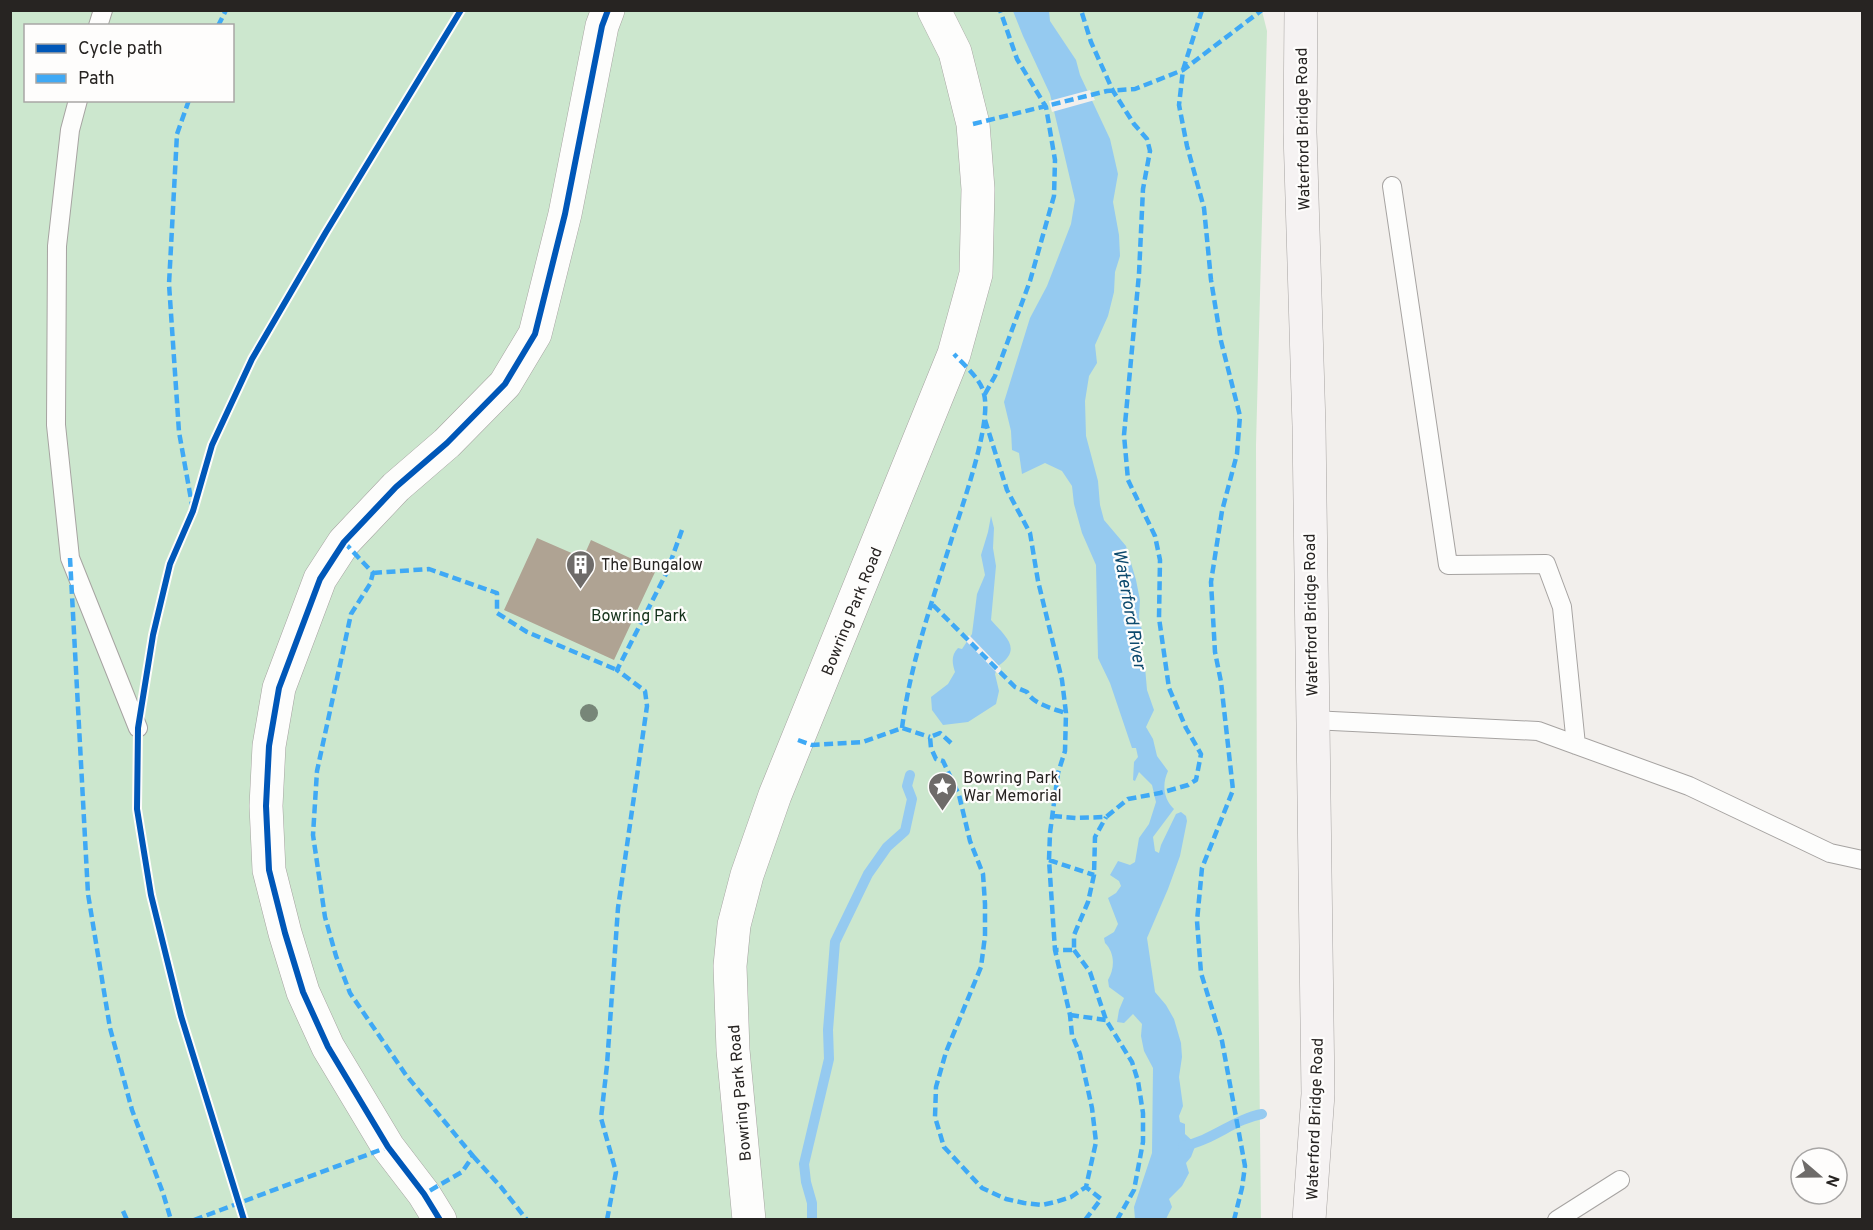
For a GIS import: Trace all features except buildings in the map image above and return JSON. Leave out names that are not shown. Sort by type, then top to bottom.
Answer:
[{"type":"main road","name":"Waterford Bridge Road","points":[[1301,10],[1300,132],[1309,426],[1318,1094],[1309,1220]]},
{"type":"street","points":[[440,1220],[424,1194],[388,1147],[334,1057],[303,992],[269,870],[266,807],[268,746],[279,688],[320,579],[338,551],[396,487],[447,443],[504,384],[536,334],[565,214],[602,26],[608,10]]},
{"type":"street","name":"Bowring Park Road","points":[[749,1220],[733,1050],[730,966],[734,925],[747,874],[775,795],[954,354],[976,274],[978,189],[974,124],[955,52],[934,10]]},
{"type":"lane","points":[[77,102],[70,130],[57,246],[56,425],[70,558],[138,728]]},
{"type":"lane","points":[[1392,186],[1448,565],[1546,564],[1562,607],[1576,745]]},
{"type":"lane","points":[[1312,720],[1538,731],[1689,786],[1830,853],[1863,860]]},
{"type":"lane","points":[[1557,1220],[1620,1180]]},
{"type":"green space","name":"Bowring Park","points":[[10,11],[1262,11],[1267,31],[1256,445],[1261,1219],[11,1219]]},
{"type":"water","name":"Waterford River","points":[[1013,11],[1049,11],[1050,21],[1076,60],[1080,75],[1110,139],[1118,174],[1113,202],[1120,256],[1108,316],[1095,345],[1097,363],[1089,376],[1085,401],[1086,436],[1098,481],[1104,520],[1126,546],[1140,600],[1139,617],[1143,635],[1136,652],[1145,667],[1147,690],[1154,710],[1146,727],[1153,739],[1157,756],[1168,771],[1165,791],[1174,809],[1153,837],[1155,851],[1159,853],[1176,814],[1181,812],[1186,816],[1187,821],[1180,856],[1147,938],[1155,992],[1174,1019],[1181,1043],[1182,1057],[1179,1077],[1183,1106],[1179,1116],[1180,1122],[1185,1124],[1185,1134],[1196,1144],[1186,1163],[1189,1173],[1182,1186],[1169,1199],[1172,1207],[1166,1219],[1135,1219],[1134,1207],[1152,1153],[1153,1068],[1144,1051],[1141,1036],[1142,1024],[1133,1014],[1124,1023],[1117,1022],[1124,998],[1109,987],[1108,980],[1113,961],[1104,938],[1114,932],[1118,924],[1108,898],[1121,886],[1119,881],[1110,875],[1118,861],[1130,865],[1135,862],[1139,838],[1149,824],[1156,802],[1152,785],[1139,772],[1135,781],[1133,780],[1134,762],[1138,757],[1136,748],[1132,748],[1110,683],[1098,658],[1096,565],[1082,533],[1072,486],[1062,471],[1045,463],[1022,474],[1019,453],[1012,450],[1011,431],[1004,402],[1030,318],[1047,286],[1071,224],[1075,200],[1050,94]]},
{"type":"water","points":[[991,516],[996,566],[991,620],[1009,643],[1010,654],[998,666],[995,674],[999,691],[996,704],[968,722],[943,725],[932,710],[931,697],[948,684],[955,672],[954,653],[958,648],[962,649],[972,634],[977,594],[985,575],[981,555]]},
{"type":"pier","points":[[1090,90],[1095,100],[1052,112],[1049,101]]},
{"type":"pier","points":[[969,635],[1001,668],[999,675],[965,640]]},
{"type":"waterway","points":[[812,1220],[812,1203],[804,1164],[829,1059],[828,1030],[835,942],[868,874],[887,847],[905,831],[912,799],[907,786],[910,775]]},
{"type":"waterway","points":[[1183,1146],[1204,1140],[1242,1120],[1262,1114]]},
{"type":"marked path","points":[[219,24],[226,10]]},
{"type":"marked path","points":[[985,394],[995,376],[1030,281],[1054,196],[1055,160],[1046,107],[1017,59],[1000,10]]},
{"type":"marked path","points":[[1053,816],[1106,817],[1128,799],[1188,785],[1196,780],[1201,754],[1186,728],[1169,688],[1159,618],[1160,560],[1155,536],[1128,480],[1124,435],[1139,274],[1143,189],[1150,151],[1147,139],[1134,124],[1113,91],[1091,42],[1081,10]]},
{"type":"marked path","points":[[1202,10],[1183,70],[1179,105],[1187,146],[1204,208],[1211,280],[1221,341],[1240,416],[1237,454],[1222,511],[1211,582],[1215,652],[1221,682],[1233,790],[1202,868],[1197,921],[1201,973],[1222,1041],[1245,1166],[1234,1220]]},
{"type":"marked path","points":[[973,124],[1107,91],[1135,89],[1183,70],[1262,10]]},
{"type":"marked path","points":[[188,102],[177,134],[169,284],[179,432],[192,505]]},
{"type":"marked path","points":[[902,728],[916,657],[974,467],[984,425],[985,408],[982,388],[972,372],[954,354]]},
{"type":"marked path","points":[[985,420],[1007,490],[1030,533],[1038,581],[1062,680],[1066,713],[1065,751],[1058,773],[1049,860],[1055,950]]},
{"type":"marked path","points":[[607,1220],[616,1172],[601,1118],[618,908],[647,706],[645,691],[617,670],[667,572],[683,527]]},
{"type":"marked path","points":[[344,542],[373,573],[370,584],[351,614],[317,771],[313,835],[325,917],[350,993],[406,1075],[473,1156],[462,1172],[424,1194]]},
{"type":"marked path","points":[[70,558],[88,894],[110,1028],[132,1110],[171,1220]]},
{"type":"marked path","points":[[373,573],[429,569],[497,593],[497,613],[527,632],[617,670]]},
{"type":"marked path","points":[[933,605],[1015,687],[1027,692],[1039,703],[1066,713]]},
{"type":"marked path","points":[[798,740],[812,745],[863,742],[902,728],[930,737]]},
{"type":"marked path","points":[[951,743],[940,733],[930,737],[931,748],[936,759],[943,761],[959,795],[970,841],[983,874],[985,936],[981,967],[946,1052],[936,1087],[935,1117],[944,1147],[982,1188],[1006,1199],[1042,1205],[1071,1197],[1086,1187],[1096,1142],[1092,1108],[1080,1054],[1072,1035],[1070,1015],[1055,950],[1074,950],[1074,935],[1088,902],[1094,875],[1095,837],[1106,817]]},
{"type":"marked path","points":[[1049,860],[1094,875]]},
{"type":"marked path","points":[[1074,950],[1090,972],[1106,1020],[1132,1062],[1138,1081],[1143,1113],[1143,1142],[1134,1190],[1117,1220]]},
{"type":"marked path","points":[[1070,1015],[1106,1020]]},
{"type":"marked path","points":[[194,1220],[388,1147]]},
{"type":"marked path","points":[[473,1156],[527,1220]]},
{"type":"marked path","points":[[1085,1220],[1101,1199],[1086,1187]]},
{"type":"marked path","points":[[123,1211],[127,1220]]},
{"type":"cycle path","points":[[244,1220],[181,1016],[151,895],[137,809],[138,728],[153,635],[170,564],[193,511],[212,445],[252,359],[461,10]]},
{"type":"cycle path","points":[[440,1220],[424,1194],[388,1147],[328,1047],[303,992],[269,870],[266,806],[269,746],[279,688],[320,579],[344,542],[396,487],[447,443],[505,384],[535,334],[565,214],[602,26],[608,10]]},
{"type":"place","name":"The Bungalow","points":[[580,590]]},
{"type":"place","name":"Bowring Park War Memorial","points":[[942,812]]}]
